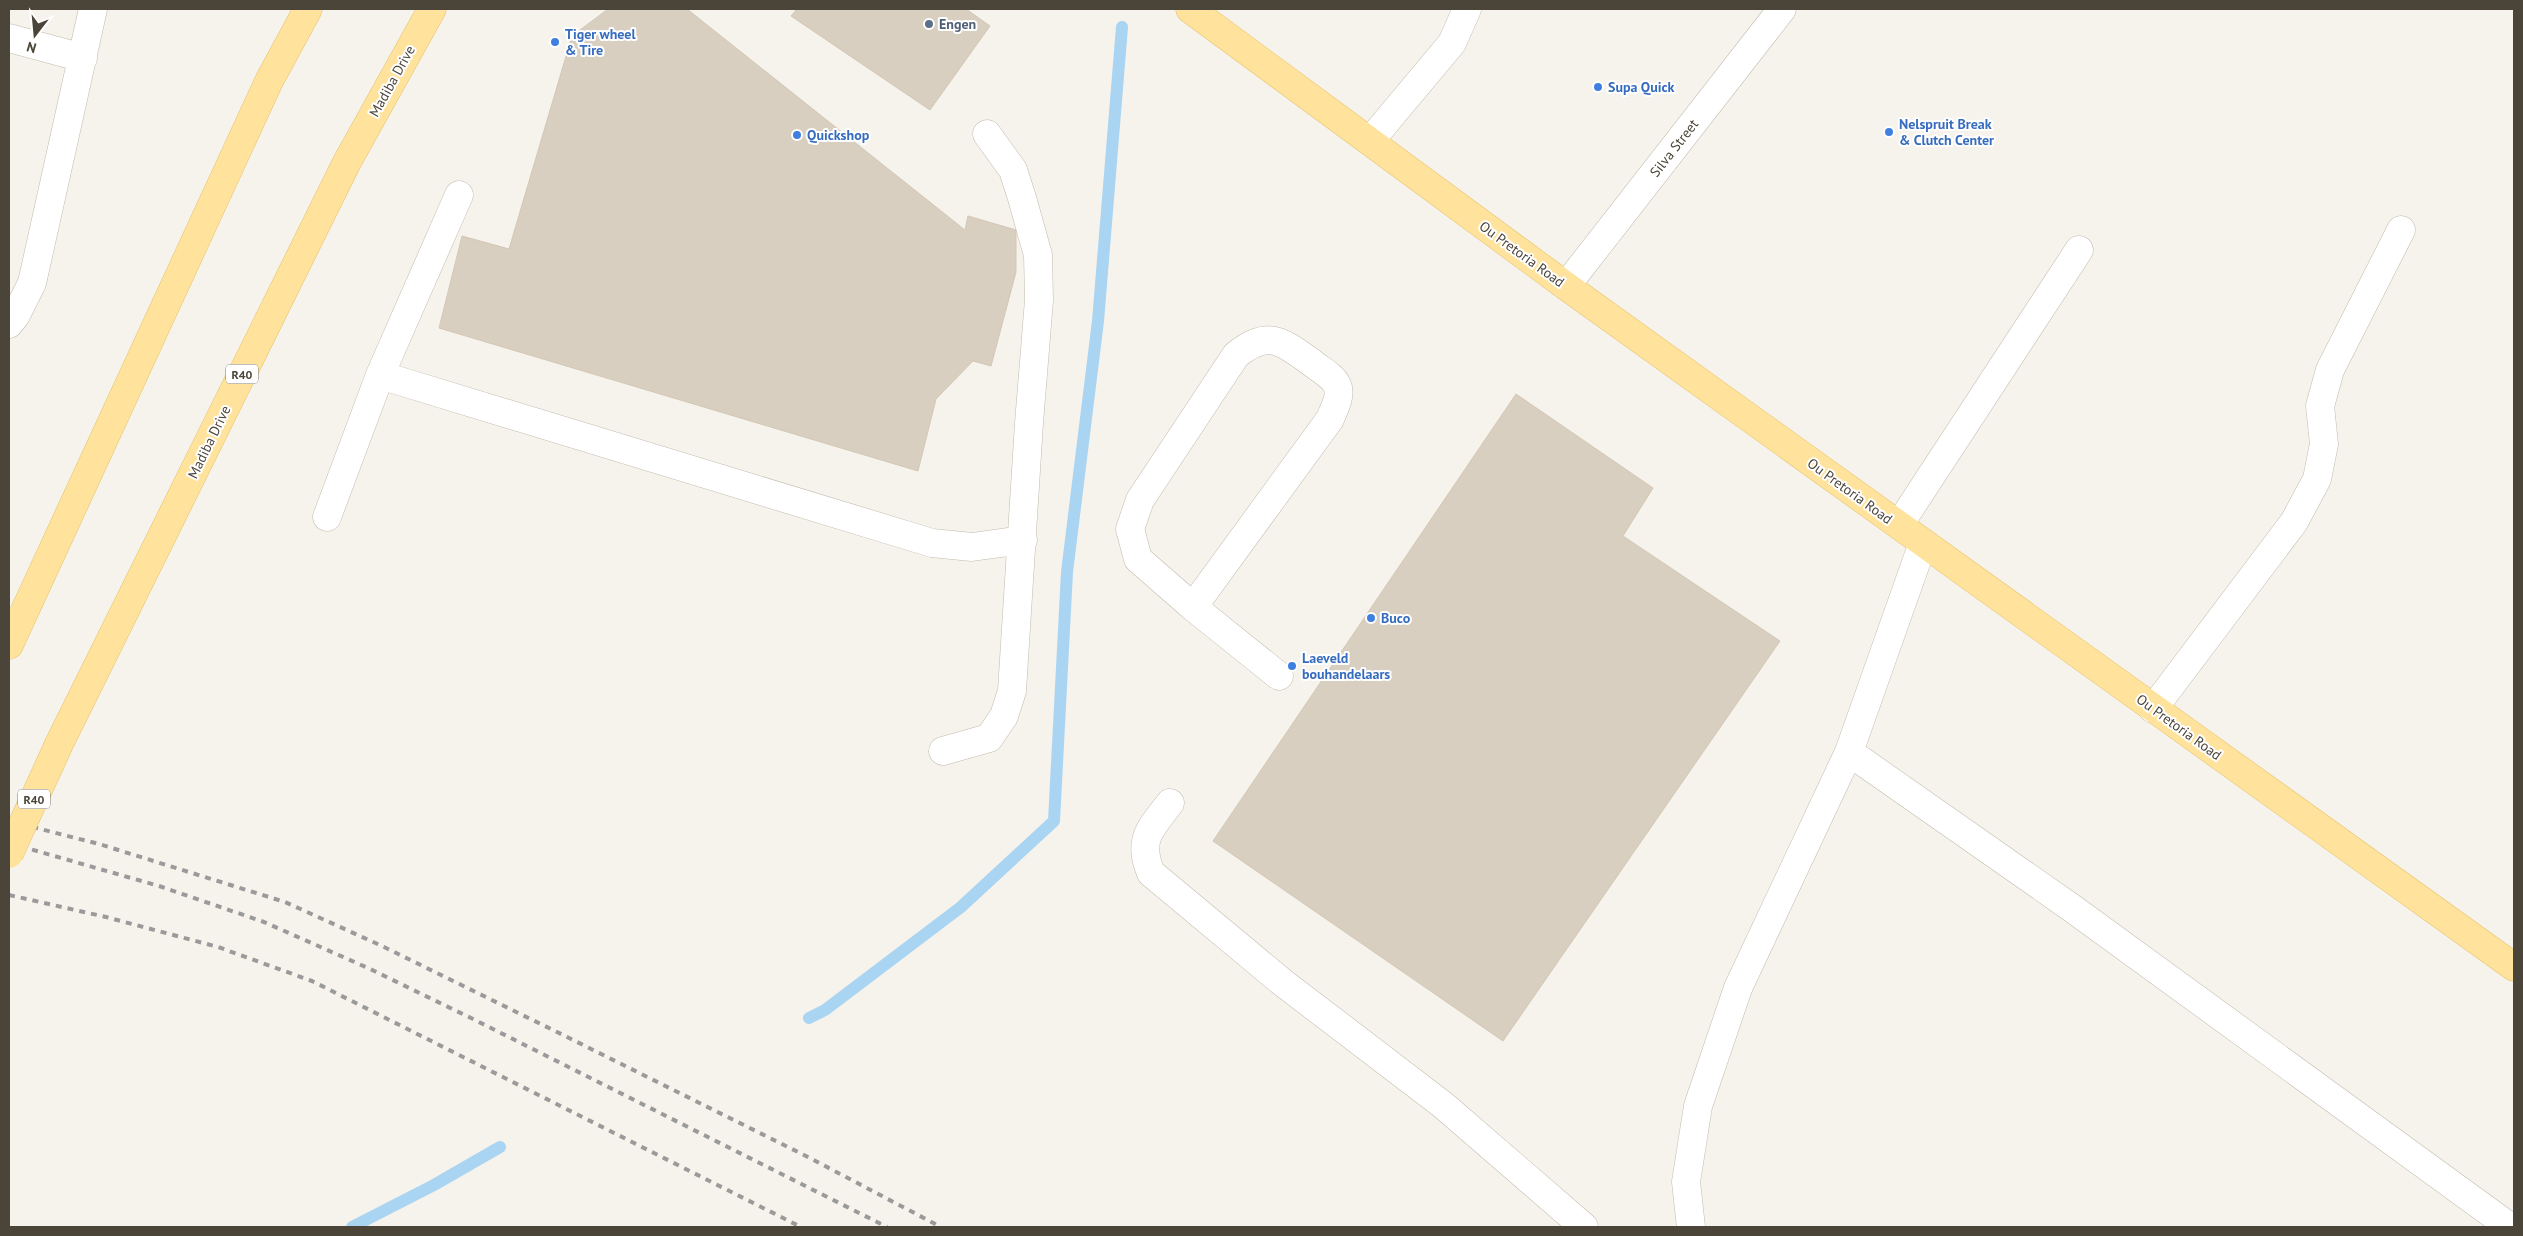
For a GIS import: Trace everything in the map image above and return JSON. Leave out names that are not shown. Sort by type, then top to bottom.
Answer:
[{"type":"main road","points":[[9,645],[269,81],[308,9]]},
{"type":"main road","name":"Madiba Drive","points":[[9,854],[59,744],[347,162],[432,9]]},
{"type":"main road","name":"Ou Pretoria Road","points":[[1190,9],[1566,286],[2514,967]]},
{"type":"street","points":[[9,324],[16,316],[32,283],[93,9]]},
{"type":"street","points":[[1370,141],[1452,43],[1468,9]]},
{"type":"street","name":"Silva Street","points":[[1566,286],[1782,9]]},
{"type":"street","points":[[9,38],[83,58]]},
{"type":"street","points":[[943,751],[990,738],[1004,716],[1012,692],[1029,423],[1039,300],[1038,255],[1013,170],[987,134]]},
{"type":"street","points":[[327,517],[380,374],[459,195]]},
{"type":"street","points":[[2153,709],[2294,522],[2317,479],[2324,444],[2320,406],[2330,370],[2401,230]]},
{"type":"street","points":[[1899,525],[2079,250]]},
{"type":"street","points":[[1193,607],[1330,419],[1337,401],[1338,387],[1332,378],[1281,341],[1264,339],[1249,344],[1236,355],[1140,500],[1130,529],[1138,559],[1193,607],[1279,676]]},
{"type":"street","points":[[380,374],[932,543],[972,547],[1022,540]]},
{"type":"street","points":[[1691,1227],[1686,1182],[1698,1106],[1738,988],[1849,752],[1923,543]]},
{"type":"street","points":[[1849,752],[2069,906],[2510,1227]]},
{"type":"street","points":[[1170,803],[1151,828],[1146,840],[1144,855],[1151,873],[1282,982],[1443,1106],[1584,1227]]},
{"type":"building","points":[[608,9],[687,9],[965,230],[968,216],[1016,230],[1016,272],[991,366],[973,361],[936,399],[918,471],[439,328],[462,236],[509,249],[572,36]]},
{"type":"building","points":[[797,9],[966,9],[990,26],[930,110],[791,16]]},
{"type":"building","points":[[1516,394],[1653,488],[1623,536],[1780,641],[1503,1041],[1213,841]]},
{"type":"waterway","points":[[809,1018],[825,1010],[961,907],[1054,821],[1067,572],[1098,321],[1122,27]]},
{"type":"waterway","points":[[352,1227],[434,1185],[500,1147]]},
{"type":"railway","points":[[9,821],[99,844],[285,902],[382,946],[557,1032],[806,1156],[941,1227]]},
{"type":"railway","points":[[9,843],[159,886],[264,922],[368,968],[471,1018],[887,1227]]},
{"type":"railway","points":[[9,895],[106,917],[218,947],[312,981],[801,1227]]},
{"type":"place","name":"Engen","points":[[929,24]]},
{"type":"place","name":"Tiger wheel & Tire","points":[[555,42]]},
{"type":"place","name":"Supa Quick","points":[[1598,87]]},
{"type":"place","name":"Nelspruit Break & Clutch Center","points":[[1889,132]]},
{"type":"place","name":"Quickshop","points":[[797,135]]},
{"type":"place","name":"Buco","points":[[1371,618]]},
{"type":"place","name":"Laeveld bouhandelaars","points":[[1292,666]]}]
